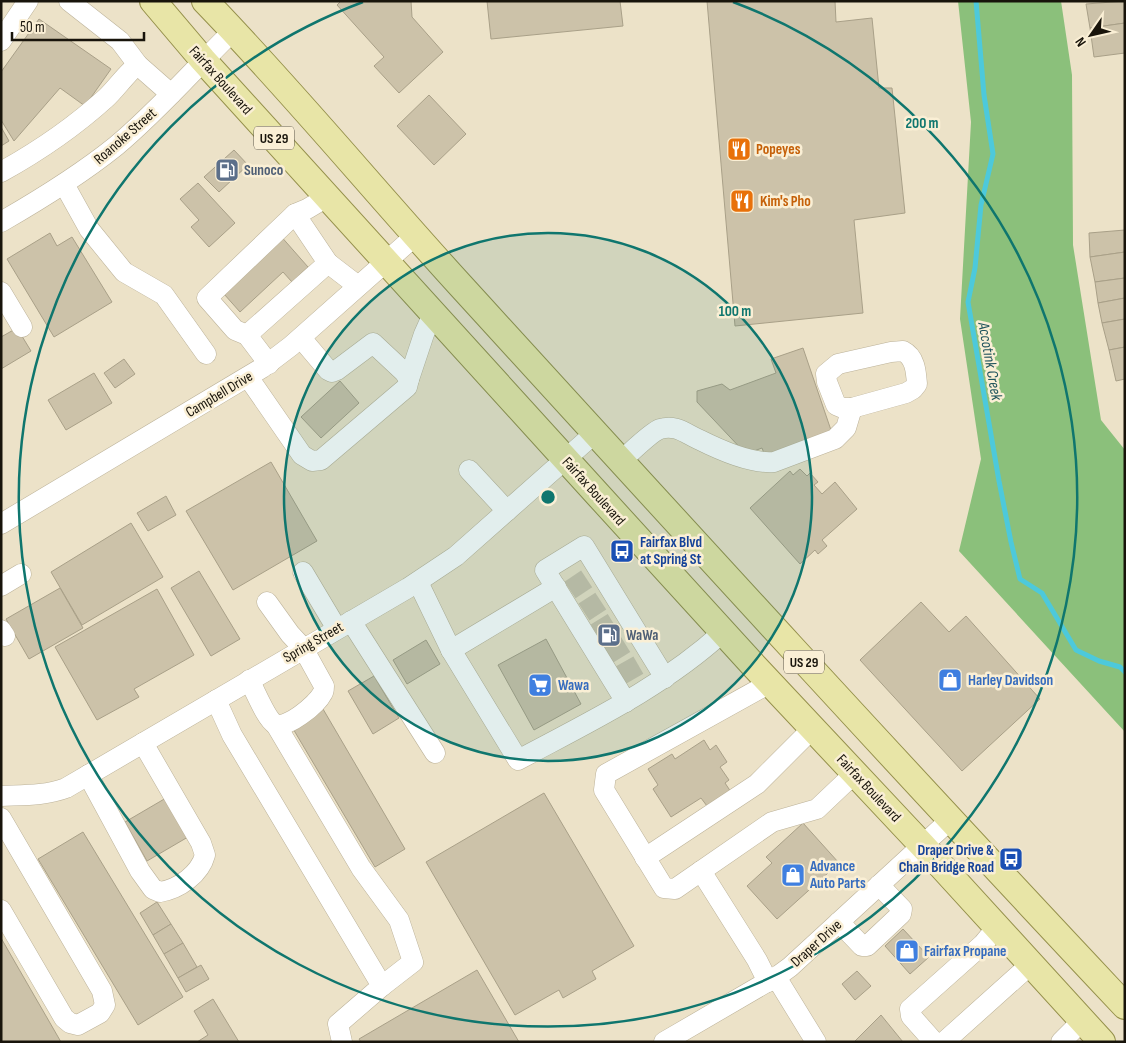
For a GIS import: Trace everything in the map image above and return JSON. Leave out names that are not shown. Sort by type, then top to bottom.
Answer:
[{"type":"main road","name":"US 29","points":[[136,1],[203,60]]},
{"type":"main road","name":"Fairfax Boulevard","points":[[153,1],[203,60],[433,314],[770,682],[805,735],[855,773],[1102,1042]]},
{"type":"main road","name":"US 29","points":[[205,1],[415,236],[595,433],[950,820],[1125,1006]]},
{"type":"street","points":[[1,41],[28,1]]},
{"type":"street","points":[[69,1],[120,41],[138,65],[170,94]]},
{"type":"street","name":"Roanoke Street","points":[[1,222],[81,174],[118,145],[233,31]]},
{"type":"street","points":[[1,172],[34,154],[61,136],[106,97],[138,65]]},
{"type":"street","points":[[64,184],[89,229],[124,272],[164,295],[206,354]]},
{"type":"street","points":[[268,364],[247,335],[235,330],[207,298],[295,214],[327,197]]},
{"type":"street","points":[[295,214],[328,263],[358,286]]},
{"type":"street","name":"Campbell Drive","points":[[1,524],[268,364],[301,338],[415,236]]},
{"type":"street","points":[[247,335],[328,263]]},
{"type":"street","points":[[1,292],[22,327]]},
{"type":"street","points":[[248,377],[302,454],[312,461],[321,460],[407,387],[424,334],[433,314]]},
{"type":"street","points":[[301,338],[328,370],[332,372],[373,343],[409,379]]},
{"type":"street","points":[[621,461],[658,430],[674,427],[699,440],[752,460],[763,463],[774,462],[835,439],[846,428],[852,408]]},
{"type":"street","name":"Spring Street","points":[[1,796],[54,792],[66,788],[418,582],[456,556],[595,433]]},
{"type":"street","points":[[469,470],[507,511]]},
{"type":"street","points":[[626,702],[617,678],[579,615],[545,570],[584,546],[595,574],[647,660],[665,678]]},
{"type":"street","points":[[303,572],[344,625],[435,753]]},
{"type":"street","points":[[1,586],[21,574]]},
{"type":"street","points":[[418,582],[451,650],[518,760],[626,702],[665,678],[708,646],[723,632]]},
{"type":"street","points":[[451,650],[562,591]]},
{"type":"street","points":[[267,602],[303,648],[324,686],[323,693],[309,709],[294,720],[282,725],[276,725]]},
{"type":"street","points":[[249,680],[270,720],[276,725],[361,868],[400,920],[413,962],[338,1024],[342,1042]]},
{"type":"street","points":[[770,682],[606,774],[604,790],[664,888],[675,889],[772,822],[818,808],[855,773]]},
{"type":"street","points":[[216,700],[232,735],[382,986]]},
{"type":"street","points":[[645,858],[756,784],[805,735]]},
{"type":"street","points":[[88,775],[148,883],[160,892],[168,891],[184,882],[198,870],[205,855],[201,843],[143,743]]},
{"type":"street","points":[[1,818],[102,991],[105,1005],[100,1013],[78,1024],[70,1024],[64,1018],[1,910]]},
{"type":"street","name":"Draper Drive","points":[[664,1042],[790,967],[950,820]]},
{"type":"street","points":[[701,871],[757,960],[816,1042]]},
{"type":"street","points":[[839,922],[862,946],[867,946],[901,914],[902,909],[880,885]]},
{"type":"street","points":[[934,1042],[911,1016],[910,1009],[983,944],[997,927]]},
{"type":"street","points":[[944,1042],[1031,964]]},
{"type":"street","points":[[1061,1042],[1082,1021]]},
{"type":"green space","points":[[958,1],[1061,1],[1072,75],[1073,245],[1101,420],[1125,450],[1125,732],[959,551],[981,459],[960,319],[971,122]]},
{"type":"building","points":[[341,1],[411,1],[412,17],[443,52],[399,93],[374,66],[384,57],[337,5]]},
{"type":"building","points":[[487,1],[620,1],[623,26],[491,39]]},
{"type":"building","points":[[707,1],[835,1],[836,22],[872,18],[879,88],[892,88],[905,213],[854,220],[863,313],[735,326]]},
{"type":"building","points":[[1125,1],[1125,23],[1090,28],[1086,4]]},
{"type":"building","points":[[39,19],[111,69],[85,106],[60,88],[14,141],[1,120],[1,72]]},
{"type":"building","points":[[1125,23],[1125,53],[1094,57],[1090,28]]},
{"type":"building","points":[[429,95],[466,134],[434,165],[397,126]]},
{"type":"building","points":[[1,127],[9,141],[1,146]]},
{"type":"building","name":"Sunoco","points":[[234,150],[248,165],[219,192],[204,177]]},
{"type":"building","points":[[198,183],[235,223],[209,247],[191,227],[199,220],[180,199]]},
{"type":"building","points":[[1125,230],[1125,252],[1090,257],[1089,233]]},
{"type":"building","points":[[50,233],[57,246],[72,237],[112,302],[54,337],[7,259]]},
{"type":"building","points":[[279,234],[308,267],[292,282],[283,272],[240,312],[224,294]]},
{"type":"building","points":[[1125,252],[1125,278],[1095,282],[1090,257]]},
{"type":"building","points":[[1125,278],[1125,298],[1098,303],[1095,282]]},
{"type":"building","points":[[1125,298],[1125,319],[1102,323],[1098,303]]},
{"type":"building","points":[[1125,319],[1125,347],[1109,350],[1102,323]]},
{"type":"building","points":[[17,328],[31,351],[1,369],[1,337]]},
{"type":"building","points":[[1125,347],[1125,379],[1116,381],[1109,350]]},
{"type":"building","points":[[803,348],[834,439],[767,461],[762,448],[746,454],[697,402],[697,391],[722,384],[730,390],[776,373],[771,359]]},
{"type":"building","points":[[124,359],[135,374],[115,388],[104,373]]},
{"type":"building","points":[[94,373],[112,403],[66,430],[48,400]]},
{"type":"building","points":[[340,381],[359,403],[321,438],[301,417]]},
{"type":"building","points":[[271,462],[317,541],[233,590],[186,511]]},
{"type":"building","points":[[800,469],[807,476],[810,473],[818,482],[814,485],[822,494],[835,482],[857,509],[822,540],[827,546],[818,554],[815,550],[800,564],[750,508],[790,471],[793,475]]},
{"type":"building","points":[[166,496],[176,515],[148,531],[137,513]]},
{"type":"building","points":[[131,523],[163,577],[82,625],[51,572]]},
{"type":"building","points":[[199,571],[240,639],[211,656],[171,588]]},
{"type":"building","points":[[60,588],[83,628],[29,659],[6,619]]},
{"type":"building","points":[[157,589],[194,655],[134,689],[139,697],[97,720],[55,647]]},
{"type":"building","name":"Harley Davidson","points":[[921,602],[949,632],[966,616],[1040,699],[962,771],[860,660]]},
{"type":"building","name":"Wawa","points":[[546,639],[581,704],[534,730],[498,665]]},
{"type":"building","points":[[426,640],[440,664],[407,684],[393,660]]},
{"type":"building","points":[[374,676],[399,718],[373,734],[348,691]]},
{"type":"building","points":[[323,709],[405,849],[375,867],[292,727]]},
{"type":"building","points":[[704,740],[710,750],[716,745],[727,762],[720,767],[729,780],[725,783],[733,795],[710,810],[701,798],[671,817],[653,789],[658,785],[648,769],[672,754],[675,759]]},
{"type":"building","points":[[544,793],[634,946],[592,971],[596,979],[563,998],[559,990],[515,1015],[426,862]]},
{"type":"building","points":[[166,798],[188,837],[147,861],[125,822]]},
{"type":"building","name":"Advance Auto Parts","points":[[803,823],[839,863],[777,919],[747,886],[772,863],[766,857]]},
{"type":"building","points":[[83,832],[183,997],[138,1025],[38,859]]},
{"type":"building","points":[[157,902],[171,924],[153,935],[140,913]]},
{"type":"building","points":[[171,924],[183,943],[164,954],[153,935]]},
{"type":"building","name":"Fairfax Propane","points":[[903,929],[929,957],[910,974],[885,946]]},
{"type":"building","points":[[1,938],[61,1042],[1,1042]]},
{"type":"building","points":[[183,943],[197,967],[178,978],[164,954]]},
{"type":"building","points":[[201,965],[209,979],[186,992],[178,978]]},
{"type":"building","points":[[477,970],[519,1042],[361,1042],[359,1039]]},
{"type":"building","points":[[857,971],[871,986],[855,1000],[842,984]]},
{"type":"building","points":[[213,999],[239,1042],[197,1042],[208,1035],[194,1011]]},
{"type":"building","points":[[881,1015],[903,1042],[856,1042],[855,1041]]},
{"type":"waterway","name":"Accotink Creek","points":[[976,1],[984,95],[993,154],[981,205],[975,268],[968,302],[1011,542],[1020,579],[1042,593],[1076,650],[1099,661],[1120,667],[1125,672]]},
{"type":"tunnel","points":[[570,590],[591,576]]},
{"type":"tunnel","points":[[584,612],[604,599]]},
{"type":"tunnel","points":[[596,633],[617,620]]},
{"type":"tunnel","points":[[608,654],[629,641]]},
{"type":"tunnel","points":[[621,675],[642,663]]},
{"type":"place","name":"Popeyes","points":[[739,149]]},
{"type":"place","name":"Sunoco","points":[[227,170]]},
{"type":"place","name":"Kim's Pho","points":[[742,201]]},
{"type":"place","name":"Fairfax Blvd at Spring St","points":[[622,551]]},
{"type":"place","name":"WaWa","points":[[609,635]]},
{"type":"place","name":"Harley Davidson","points":[[950,680]]},
{"type":"place","name":"Wawa","points":[[540,685]]},
{"type":"place","name":"Draper Drive & Chain Bridge Road","points":[[1011,859]]},
{"type":"place","name":"Advance Auto Parts","points":[[793,875]]},
{"type":"place","name":"Fairfax Propane","points":[[907,951]]}]
